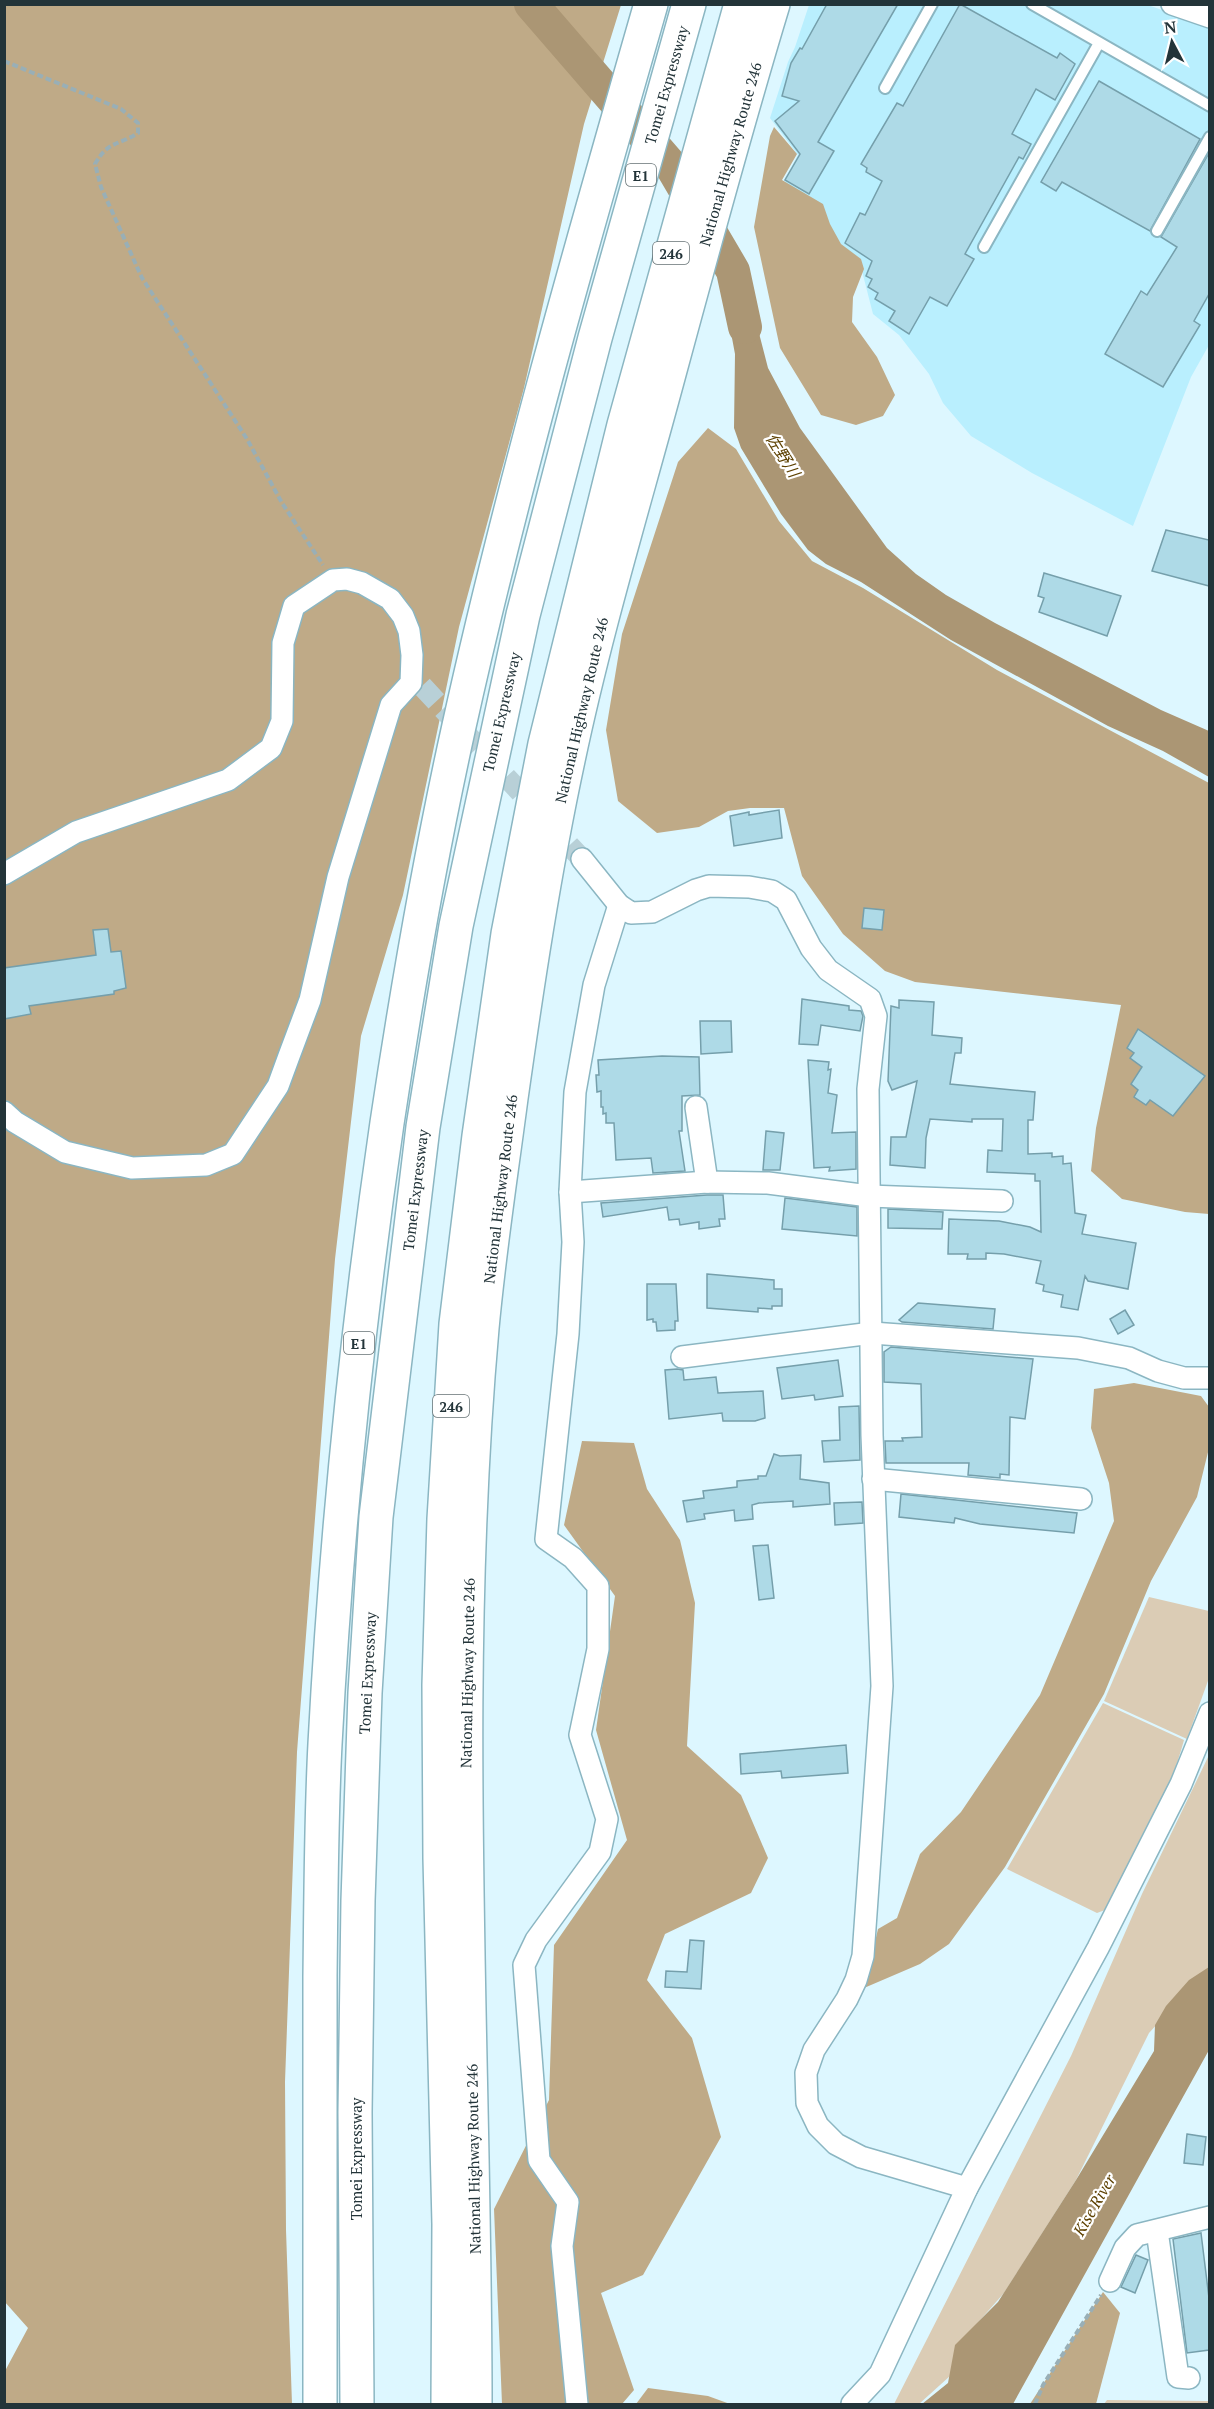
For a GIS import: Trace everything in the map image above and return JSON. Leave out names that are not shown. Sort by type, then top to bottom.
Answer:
[{"type":"highway","name":"E1","points":[[320,2404],[319,2100],[325,1750],[343,1496],[366,1276],[387,1121],[408,994],[456,741],[509,519],[566,301],[651,4]]},
{"type":"highway","name":"National Highway Route 246","points":[[475,2404],[475,2219],[465,1691],[470,1520],[483,1327],[533,939],[568,759],[608,593],[638,432],[719,80],[741,4]]},
{"type":"highway","name":"National Highway Route 246","points":[[448,2404],[450,2224],[440,1858],[439,1685],[444,1519],[456,1324],[479,1136],[508,934],[545,744],[638,432],[773,4]]},
{"type":"highway","name":"Tomei Expressway","points":[[357,2404],[355,2112],[358,1900],[365,1693],[376,1517],[423,1127],[458,914],[523,615],[595,338],[688,8]]},
{"type":"street","points":[[1184,6],[1209,17]]},
{"type":"street","points":[[4,874],[76,832],[228,780],[271,748],[282,721],[283,643],[294,606],[333,580],[347,579],[362,583],[390,599],[403,616],[409,631],[417,684],[391,705],[339,877],[310,1000],[290,1056],[278,1086],[233,1154],[206,1165],[132,1168],[65,1152],[15,1122],[4,1112]]},
{"type":"street","points":[[582,858],[620,905],[632,913],[643,914],[709,886],[749,886],[772,891],[786,900],[811,948],[828,970],[870,999],[876,1016],[868,1089],[873,1479],[882,1686],[862,1956],[856,1980],[847,1999],[814,2050],[806,2073],[807,2103],[818,2126],[836,2144],[861,2157],[967,2188]]},
{"type":"street","points":[[577,2404],[562,2246],[568,2202],[539,2160],[524,1965],[536,1940],[600,1852],[606,1819],[580,1735],[598,1649],[598,1586],[573,1558],[546,1539],[568,1334],[573,1242],[570,1192],[575,1092],[594,985],[620,905]]},
{"type":"street","points":[[696,1107],[707,1182]]},
{"type":"street","points":[[570,1192],[707,1182],[768,1183],[869,1196],[1002,1200]]},
{"type":"street","points":[[682,1357],[872,1333],[1078,1348],[1129,1358],[1158,1371],[1184,1378],[1209,1378]]},
{"type":"street","points":[[873,1479],[1081,1499]]},
{"type":"street","points":[[852,2404],[880,2374],[967,2188],[1098,1948],[1181,1784],[1209,1713]]},
{"type":"street","points":[[1110,2281],[1125,2248],[1137,2235],[1209,2217]]},
{"type":"street","points":[[1157,2231],[1178,2377],[1189,2378]]},
{"type":"lane","points":[[885,88],[932,4]]},
{"type":"lane","points":[[1032,4],[1209,106]]},
{"type":"lane","points":[[984,247],[1099,43]]},
{"type":"lane","points":[[1157,231],[1209,136]]},
{"type":"path","points":[[4,61],[120,108],[138,123],[138,133],[104,149],[95,164],[101,187],[142,278],[247,439],[282,504],[333,580]]},
{"type":"path","points":[[1035,2404],[1043,2385],[1110,2281]]},
{"type":"shaded area","points":[[5,5],[621,5],[584,124],[524,388],[459,627],[403,895],[361,1036],[335,1259],[297,1752],[285,2082],[286,2230],[292,2404],[5,2404],[5,2371],[28,2328],[4,2301]]},
{"type":"shaded area","points":[[809,5],[1148,5],[1209,27],[1209,345],[1191,377],[1133,526],[1032,473],[971,436],[943,403],[929,374],[899,335],[873,314],[862,271],[806,216],[784,180],[798,155],[770,118]]},
{"type":"shaded area","points":[[774,127],[797,154],[782,180],[823,204],[830,224],[841,244],[861,259],[864,269],[853,297],[852,322],[877,357],[895,395],[883,416],[856,425],[821,415],[780,348],[754,227],[770,136]]},
{"type":"shaded area","points":[[708,428],[736,449],[779,521],[812,561],[863,588],[997,670],[1209,783],[1209,1214],[1185,1212],[1122,1199],[1091,1171],[1096,1128],[1121,1005],[915,982],[885,971],[843,934],[802,876],[784,808],[750,808],[728,811],[699,827],[657,833],[618,801],[606,730],[622,634],[678,462]]},
{"type":"shaded area","points":[[1134,1383],[1201,1396],[1209,1407],[1210,1444],[1197,1497],[1151,1581],[1104,1694],[1005,1867],[949,1944],[920,1964],[864,1988],[878,1929],[897,1918],[920,1854],[961,1812],[1040,1695],[1114,1521],[1109,1483],[1091,1428],[1094,1389]]},
{"type":"shaded area","points":[[582,1441],[634,1443],[647,1489],[680,1540],[695,1603],[687,1746],[741,1795],[768,1858],[751,1893],[665,1934],[647,1980],[692,2038],[721,2137],[643,2275],[601,2293],[634,2390],[622,2404],[502,2404],[494,2209],[549,2100],[554,1945],[627,1840],[596,1730],[615,1596],[564,1525]]},
{"type":"shaded area","points":[[1149,1597],[1209,1611],[1209,1678],[1187,1739],[1104,1701]]},
{"type":"shaded area","points":[[1103,1703],[1184,1740],[1160,1806],[1105,1910],[1097,1913],[1007,1869]]},
{"type":"shaded area","points":[[1209,1755],[1209,1967],[1149,2033],[1076,2180],[1004,2293],[959,2344],[950,2376],[919,2404],[894,2404],[1071,2056],[1142,1894]]},
{"type":"shaded area","points":[[1103,2292],[1120,2313],[1096,2404],[1030,2404]]},
{"type":"shaded area","points":[[648,2388],[708,2396],[730,2404],[636,2404]]},
{"type":"shaded area","points":[[1107,2400],[1209,2401],[1210,2404],[1104,2404]]},
{"type":"water","points":[[745,279],[768,368],[800,428],[887,548],[916,574],[946,595],[995,623],[1161,710],[1209,731],[1209,777],[1163,751],[1108,726],[951,640],[861,582],[826,564],[808,550],[781,514],[741,448],[734,428],[735,354],[729,322],[732,312],[728,284]]},
{"type":"water","name":"Kise River","points":[[1209,1967],[1209,2050],[1013,2404],[922,2404],[948,2383],[955,2345],[998,2302],[1076,2180],[1154,2051],[1155,2025],[1166,2006],[1189,1980]]},
{"type":"building","points":[[827,4],[898,4],[818,142],[834,151],[809,194],[785,180],[800,154],[775,121],[799,101],[782,96],[791,63],[800,48],[802,49]]},
{"type":"building","points":[[960,4],[1057,58],[1060,53],[1075,64],[1055,100],[1036,89],[1012,134],[1031,144],[1023,159],[1019,157],[965,254],[974,259],[947,306],[930,297],[909,334],[889,321],[895,311],[875,299],[878,293],[868,287],[872,279],[866,276],[872,261],[845,243],[860,213],[865,215],[882,181],[866,172],[867,168],[861,164],[897,103],[903,106]]},
{"type":"building","points":[[1099,81],[1200,139],[1150,231],[1062,182],[1056,191],[1041,182]]},
{"type":"building","points":[[1209,153],[1209,294],[1194,321],[1200,325],[1163,387],[1105,354],[1141,291],[1147,295],[1177,247],[1161,237]]},
{"type":"building","points":[[1166,530],[1209,540],[1209,586],[1152,571]]},
{"type":"building","points":[[1044,573],[1121,596],[1107,636],[1039,612],[1044,598],[1038,596]]},
{"type":"building","points":[[779,810],[782,838],[734,846],[730,816]]},
{"type":"building","points":[[864,908],[884,910],[882,930],[862,928]]},
{"type":"building","points":[[108,929],[111,952],[121,951],[126,988],[114,991],[114,994],[29,1006],[31,1014],[4,1019],[4,968],[96,955],[93,930]]},
{"type":"building","points":[[802,999],[849,1006],[849,1010],[861,1011],[863,1016],[860,1031],[821,1025],[818,1045],[799,1044]]},
{"type":"building","points":[[899,1000],[934,1002],[932,1035],[962,1038],[961,1053],[955,1053],[950,1084],[1035,1092],[1033,1120],[1028,1120],[1028,1154],[1052,1153],[1052,1157],[1063,1156],[1063,1164],[1071,1163],[1075,1213],[1086,1215],[1082,1234],[1136,1243],[1128,1289],[1088,1281],[1085,1276],[1078,1310],[1061,1307],[1063,1295],[1043,1291],[1044,1285],[1036,1283],[1041,1261],[1004,1254],[986,1253],[986,1259],[967,1259],[968,1254],[948,1254],[949,1219],[999,1221],[1030,1227],[1041,1232],[1040,1181],[1035,1181],[1035,1174],[987,1172],[988,1150],[1002,1151],[1003,1119],[972,1119],[972,1122],[930,1119],[926,1138],[925,1168],[890,1165],[891,1137],[906,1137],[917,1081],[892,1090],[888,1081],[891,1006],[899,1008]]},
{"type":"building","points":[[700,1021],[731,1021],[732,1052],[701,1054]]},
{"type":"building","points":[[1138,1029],[1205,1076],[1173,1116],[1150,1100],[1146,1105],[1134,1097],[1138,1090],[1131,1084],[1142,1067],[1130,1058],[1134,1053],[1127,1048]]},
{"type":"building","points":[[662,1056],[699,1057],[700,1095],[682,1096],[682,1131],[679,1131],[685,1171],[653,1173],[651,1158],[616,1160],[614,1123],[606,1123],[606,1113],[603,1114],[603,1107],[601,1107],[601,1091],[597,1092],[596,1075],[599,1075],[598,1060]]},
{"type":"building","points":[[808,1060],[829,1062],[828,1070],[831,1069],[828,1093],[837,1095],[832,1133],[856,1132],[856,1169],[829,1171],[830,1167],[814,1168]]},
{"type":"building","points":[[766,1131],[784,1133],[780,1170],[763,1170]]},
{"type":"building","points":[[723,1195],[725,1219],[719,1219],[720,1226],[699,1229],[699,1222],[680,1225],[679,1219],[669,1220],[667,1207],[603,1217],[601,1203]]},
{"type":"building","points":[[785,1198],[857,1207],[857,1236],[782,1229]]},
{"type":"building","points":[[888,1209],[943,1212],[942,1229],[888,1228]]},
{"type":"building","points":[[707,1274],[774,1280],[774,1289],[782,1289],[782,1306],[772,1306],[772,1309],[758,1308],[758,1312],[707,1308]]},
{"type":"building","points":[[647,1284],[676,1284],[678,1321],[675,1321],[675,1330],[657,1331],[656,1322],[653,1322],[653,1319],[647,1320]]},
{"type":"building","points":[[918,1303],[995,1309],[993,1329],[899,1320]]},
{"type":"building","points":[[1125,1310],[1134,1325],[1118,1334],[1110,1319]]},
{"type":"building","points":[[891,1347],[1033,1359],[1025,1419],[1010,1417],[1009,1475],[1000,1474],[1000,1478],[968,1475],[969,1463],[886,1463],[885,1441],[903,1441],[902,1438],[922,1437],[921,1384],[884,1382],[884,1352]]},
{"type":"building","points":[[838,1360],[843,1396],[815,1400],[814,1395],[782,1399],[777,1368]]},
{"type":"building","points":[[665,1370],[683,1370],[684,1380],[716,1377],[718,1393],[763,1391],[765,1418],[755,1421],[723,1421],[722,1413],[669,1419]]},
{"type":"building","points":[[859,1406],[860,1460],[824,1462],[822,1441],[840,1440],[839,1407]]},
{"type":"building","points":[[774,1454],[801,1455],[800,1479],[829,1483],[830,1504],[793,1507],[793,1501],[759,1503],[752,1505],[753,1519],[735,1521],[734,1510],[704,1514],[705,1519],[687,1522],[683,1501],[704,1498],[703,1491],[737,1487],[737,1481],[766,1476]]},
{"type":"building","points":[[901,1494],[1077,1513],[1074,1533],[980,1524],[955,1518],[954,1523],[899,1517]]},
{"type":"building","points":[[862,1502],[863,1523],[835,1525],[834,1503]]},
{"type":"building","points":[[768,1545],[774,1598],[759,1600],[753,1546]]},
{"type":"building","points":[[846,1745],[848,1773],[782,1778],[781,1771],[741,1774],[740,1754]]},
{"type":"building","points":[[690,1940],[704,1941],[701,1989],[665,1987],[666,1971],[687,1972]]},
{"type":"building","points":[[1187,2134],[1206,2137],[1203,2165],[1184,2163]]},
{"type":"building","points":[[1201,2233],[1209,2298],[1209,2350],[1187,2353],[1173,2239]]},
{"type":"building","points":[[1136,2255],[1148,2260],[1135,2293],[1121,2287]]},
{"type":"waterway","name":"佐野川","points":[[531,4],[672,167],[733,271],[745,327]]},
{"type":"tunnel","points":[[422,686],[582,859]]}]
